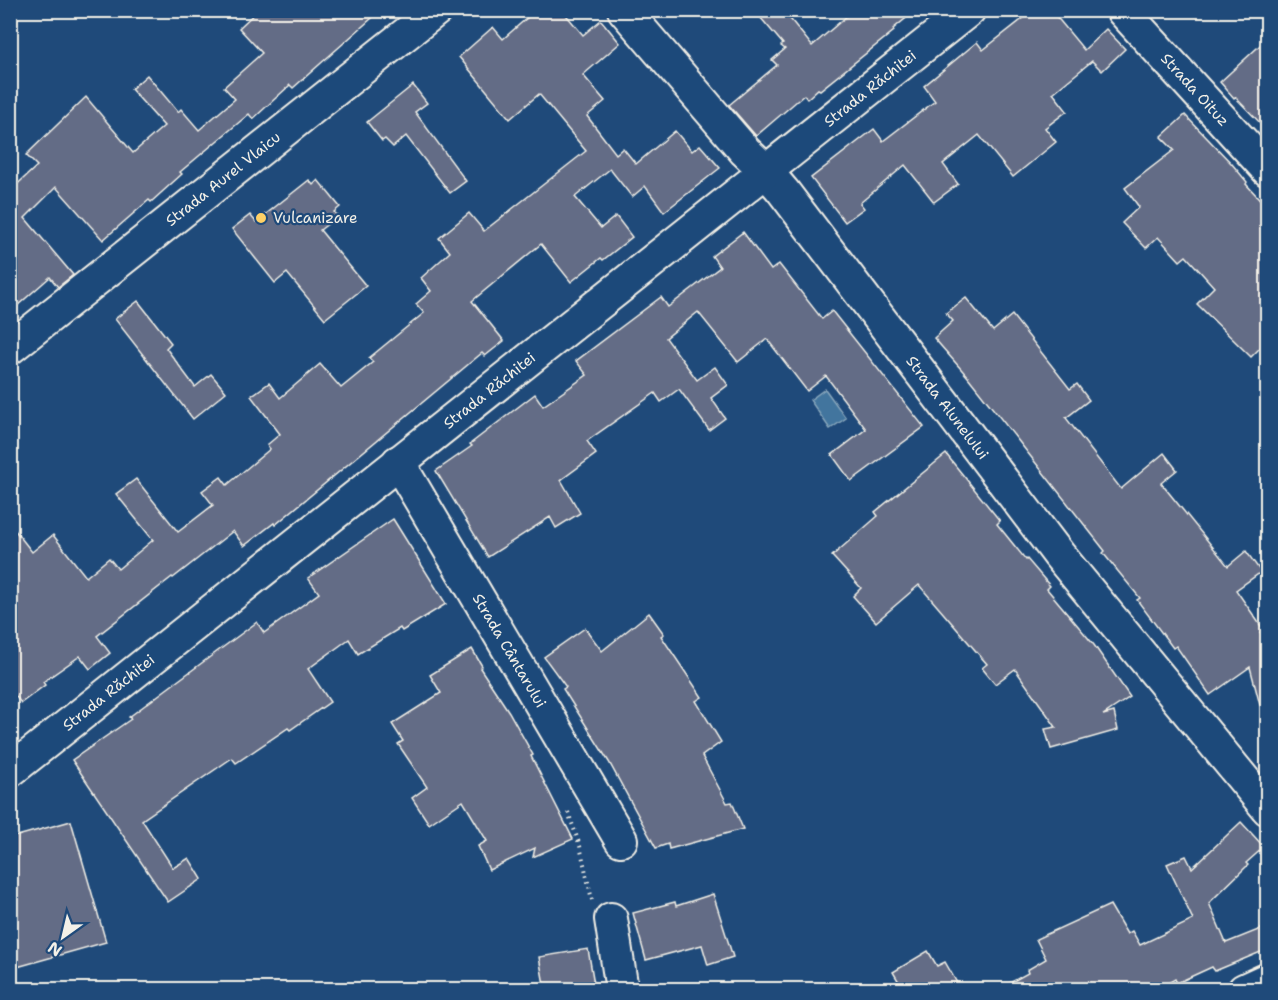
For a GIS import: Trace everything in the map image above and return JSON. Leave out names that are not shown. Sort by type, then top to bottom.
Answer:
[{"type":"street","name":"Strada Aurel Vlaicu","points":[[10,348],[436,10]]},
{"type":"street","name":"Strada Alunelului","points":[[624,10],[745,151],[766,171],[1059,555],[1268,809]]},
{"type":"street","name":"Strada Răchitei","points":[[10,771],[969,10]]},
{"type":"street","name":"Strada Oituz","points":[[1122,10],[1268,170]]},
{"type":"street","name":"Strada Cântarului","points":[[398,462],[621,840]]},
{"type":"street","points":[[602,911],[622,990]]},
{"type":"street","points":[[1244,990],[1268,979]]},
{"type":"path","points":[[567,807],[602,911]]},
{"type":"water","points":[[825,389],[846,418],[830,429],[810,400]]},
{"type":"building","points":[[258,10],[381,10],[293,88],[290,85],[253,119],[249,114],[180,172],[182,174],[151,202],[149,200],[103,240],[56,187],[25,218],[73,275],[58,287],[50,277],[10,312],[10,191],[37,166],[26,155],[86,97],[133,153],[164,126],[131,89],[147,75],[178,112],[181,109],[199,130],[235,99],[224,87],[262,53],[239,28]]},
{"type":"building","points":[[536,10],[562,10],[583,35],[601,20],[620,43],[583,75],[605,101],[587,116],[616,154],[623,148],[636,164],[675,131],[692,151],[700,145],[720,168],[664,212],[645,186],[632,197],[610,169],[575,197],[601,228],[616,216],[632,237],[571,282],[541,244],[472,301],[504,341],[485,356],[482,353],[275,525],[274,523],[244,546],[233,531],[97,636],[110,653],[90,669],[80,656],[43,682],[45,685],[21,703],[10,689],[10,524],[32,552],[53,535],[86,577],[109,558],[118,569],[153,540],[116,494],[136,479],[178,532],[213,505],[202,491],[221,477],[227,485],[270,449],[267,445],[280,434],[251,396],[269,383],[280,398],[320,364],[341,388],[373,362],[369,358],[424,313],[416,304],[431,291],[421,278],[450,252],[439,238],[469,213],[484,231],[586,151],[539,94],[510,119],[459,57],[493,27],[503,39]]},
{"type":"building","points":[[754,10],[783,10],[812,46],[854,10],[916,10],[893,29],[894,31],[820,90],[818,89],[807,99],[804,95],[756,136],[729,105],[777,65],[772,60],[785,49]]},
{"type":"building","points":[[1034,10],[1051,10],[1084,50],[1106,29],[1125,49],[1102,71],[1092,61],[1053,93],[1067,111],[1045,128],[1056,142],[1013,177],[979,135],[943,164],[958,184],[934,202],[905,165],[860,203],[864,208],[845,222],[811,178],[874,129],[883,141],[935,101],[924,86],[977,42],[983,50]]},
{"type":"building","points":[[1268,38],[1268,131],[1220,82]]},
{"type":"building","points":[[413,85],[427,103],[415,112],[466,181],[450,193],[406,136],[393,147],[385,139],[382,141],[367,122]]},
{"type":"building","points":[[1185,115],[1232,164],[1247,182],[1246,184],[1268,208],[1268,340],[1251,357],[1197,304],[1214,287],[1186,256],[1180,261],[1158,237],[1146,248],[1122,223],[1139,207],[1125,188],[1174,150],[1161,137]]},
{"type":"building","points":[[309,180],[313,185],[318,180],[340,207],[334,212],[338,216],[320,230],[366,286],[325,319],[287,273],[275,283],[232,229],[250,215],[256,222]]},
{"type":"building","points":[[743,232],[771,270],[779,264],[822,319],[832,311],[924,427],[851,481],[832,455],[866,429],[826,376],[807,391],[767,339],[738,362],[698,312],[666,338],[697,380],[715,367],[728,385],[711,398],[725,418],[709,430],[679,389],[661,402],[655,393],[587,441],[596,454],[561,480],[580,513],[556,528],[550,517],[488,557],[436,471],[472,446],[470,444],[535,394],[543,406],[587,375],[576,361],[661,297],[668,307],[720,267],[712,256]]},
{"type":"building","points":[[966,298],[993,331],[1012,315],[1070,389],[1077,384],[1089,400],[1066,418],[1121,489],[1164,453],[1177,470],[1161,483],[1228,566],[1246,551],[1261,572],[1236,590],[1263,629],[1260,632],[1268,643],[1268,704],[1260,705],[1250,667],[1210,695],[1176,646],[1173,648],[1137,600],[1140,598],[1103,553],[1105,551],[968,377],[934,338],[953,321],[946,313]]},
{"type":"building","points":[[138,301],[171,343],[166,348],[195,387],[211,374],[226,392],[193,419],[115,319]]},
{"type":"building","points":[[946,454],[1000,521],[997,524],[1050,586],[1047,589],[1094,645],[1130,697],[1103,715],[1114,712],[1118,730],[1051,749],[1045,729],[1056,727],[1015,669],[995,684],[982,668],[987,664],[919,585],[876,622],[853,596],[861,588],[832,556],[878,516],[875,512]]},
{"type":"building","points":[[393,519],[446,604],[402,631],[400,628],[358,654],[349,639],[308,669],[330,702],[236,763],[232,758],[142,820],[173,868],[189,858],[202,879],[168,902],[72,760],[131,719],[129,717],[257,622],[264,633],[319,593],[308,578]]},
{"type":"building","points":[[649,613],[664,634],[661,636],[702,697],[696,701],[721,742],[702,756],[727,803],[732,802],[743,829],[669,849],[668,844],[656,848],[609,762],[563,689],[566,687],[544,657],[585,628],[602,651]]},
{"type":"building","points":[[472,649],[482,666],[480,668],[509,712],[533,755],[531,756],[573,839],[533,857],[535,848],[489,870],[478,846],[487,841],[463,801],[429,824],[412,798],[427,787],[398,744],[403,741],[392,724],[441,693],[430,675]]},
{"type":"building","points":[[71,821],[106,942],[10,969],[10,882],[16,880],[10,863],[10,838]]},
{"type":"building","points":[[1241,822],[1264,847],[1209,903],[1226,943],[1268,926],[1268,949],[1215,971],[1212,967],[1177,983],[1175,979],[1156,990],[997,990],[1028,973],[1027,970],[1046,959],[1036,939],[1110,905],[1127,934],[1132,931],[1140,945],[1193,920],[1167,864],[1186,856],[1192,868]]},
{"type":"building","points":[[713,894],[733,957],[708,965],[702,945],[646,960],[633,913],[675,902],[676,906]]},
{"type":"building","points":[[588,949],[594,984],[562,990],[545,990],[539,957]]},
{"type":"building","points":[[928,951],[937,966],[945,962],[961,990],[898,990],[902,987],[893,972]]},
{"type":"place","name":"Vulcanizare","points":[[261,218]]}]
